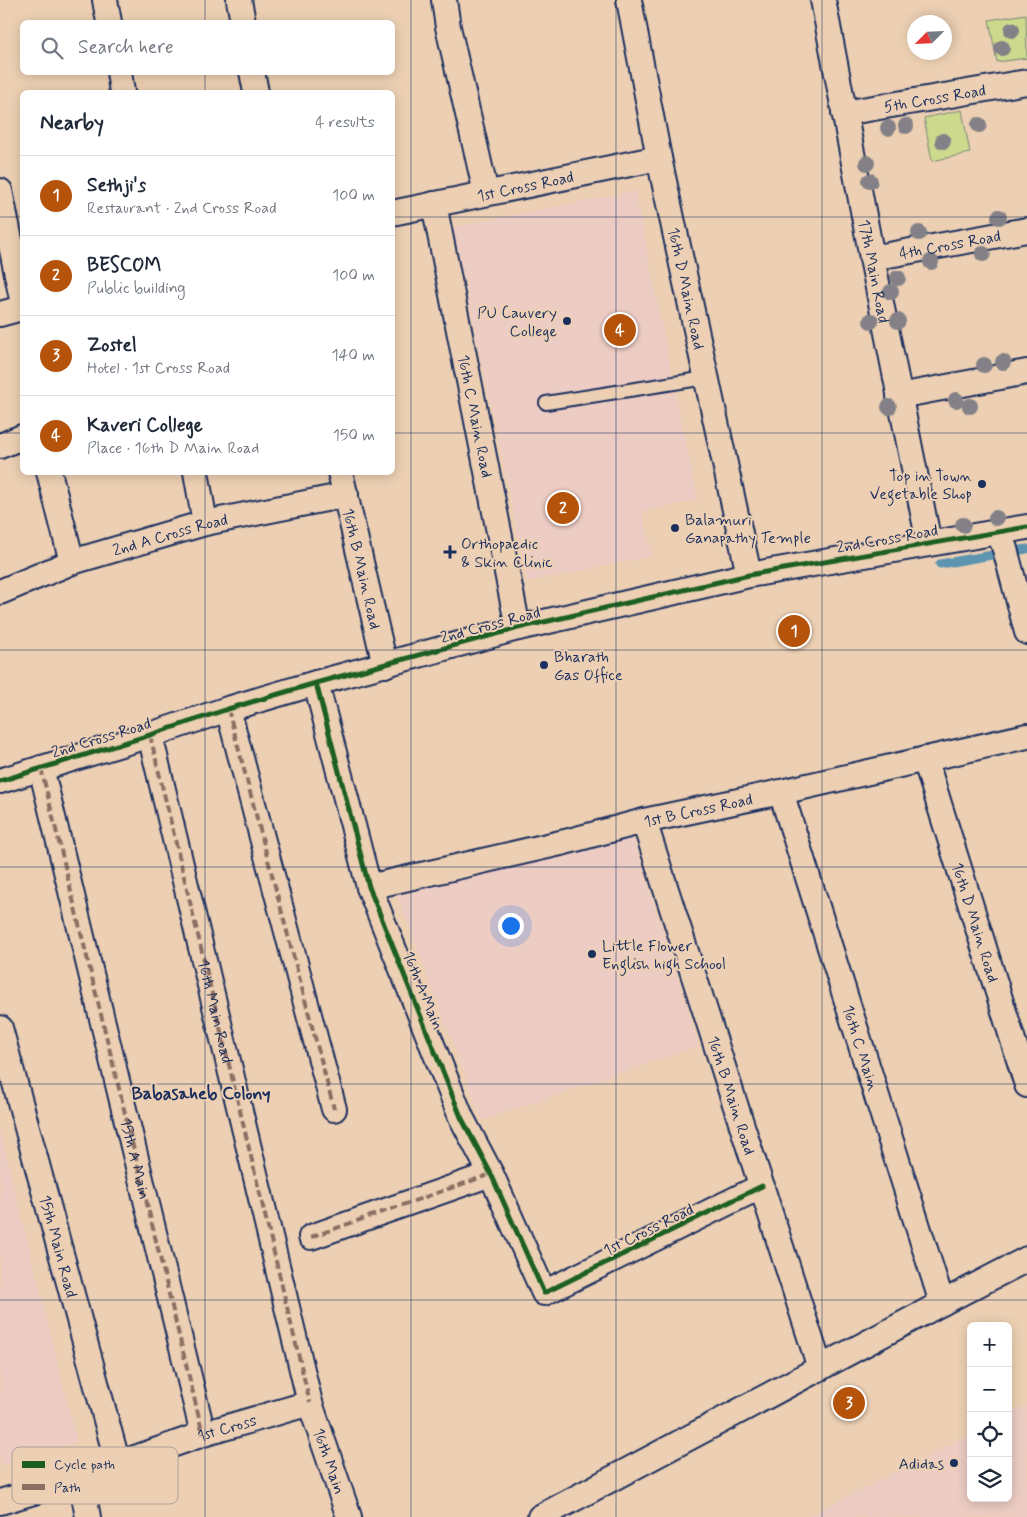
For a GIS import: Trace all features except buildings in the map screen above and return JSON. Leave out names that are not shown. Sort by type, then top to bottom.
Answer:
[{"type":"street","points":[[104,0],[109,20]]},
{"type":"street","points":[[239,0],[243,20]]},
{"type":"street","points":[[444,0],[448,27],[486,193]]},
{"type":"street","name":"16th D Main Road","points":[[629,0],[659,158],[749,575]]},
{"type":"street","name":"17th Main Road","points":[[823,0],[929,544]]},
{"type":"street","points":[[119,75],[122,90]]},
{"type":"street","points":[[253,75],[256,90]]},
{"type":"street","name":"5th Cross Road","points":[[844,113],[1027,82]]},
{"type":"street","name":"1st Cross Road","points":[[395,212],[659,158]]},
{"type":"street","points":[[0,191],[20,289]]},
{"type":"street","name":"16th C Main Road","points":[[434,204],[518,628]]},
{"type":"street","name":"4th Cross Road","points":[[872,258],[1027,230]]},
{"type":"street","points":[[0,314],[20,309]]},
{"type":"street","points":[[899,396],[1027,372]]},
{"type":"street","points":[[0,446],[20,438]]},
{"type":"street","points":[[50,475],[72,562]]},
{"type":"street","points":[[197,475],[205,523]]},
{"type":"street","name":"2nd A Cross Road","points":[[0,592],[72,562],[343,484]]},
{"type":"street","name":"16th B Main Road","points":[[343,484],[385,664]]},
{"type":"street","name":"2nd Cross Road","points":[[0,782],[228,709],[518,628],[749,575],[929,544],[1002,541],[1027,528]]},
{"type":"street","points":[[1002,541],[1027,632]]},
{"type":"street","name":"16th A Main","points":[[316,683],[369,887],[461,1117],[492,1174],[544,1293]]},
{"type":"street","points":[[228,709],[334,1110]]},
{"type":"street","name":"16th Main Road","points":[[150,735],[310,1403]]},
{"type":"street","name":"1st B Cross Road","points":[[369,887],[565,842],[644,821],[1027,736]]},
{"type":"street","name":"16th D Main Road","points":[[925,759],[1027,1085]]},
{"type":"street","name":"15th A Main","points":[[41,768],[203,1434]]},
{"type":"street","name":"16th C Main","points":[[781,792],[942,1303]]},
{"type":"street","name":"16th B Main Road","points":[[644,821],[820,1368]]},
{"type":"street","name":"15th Main Road","points":[[0,1028],[113,1447]]},
{"type":"street","points":[[311,1237],[492,1174]]},
{"type":"street","name":"1st Cross Road","points":[[544,1293],[762,1186]]},
{"type":"street","points":[[540,1517],[1027,1259]]},
{"type":"street","name":"1st Cross","points":[[166,1447],[203,1434],[310,1403]]},
{"type":"street","name":"16th Main","points":[[310,1403],[349,1517]]},
{"type":"street","name":"1st Cross","points":[[0,1502],[12,1498]]},
{"type":"street","points":[[86,1504],[88,1517]]},
{"type":"lane","points":[[546,403],[706,378]]},
{"type":"shaded area","name":"PU Cauvery College","points":[[635,191],[698,500],[642,512],[652,556],[528,582],[453,227]]},
{"type":"shaded area","name":"Little Flower English high School","points":[[632,835],[699,1046],[482,1120],[396,893]]},
{"type":"shaded area","points":[[0,1128],[77,1442],[60,1447],[12,1447],[12,1461],[0,1465]]},
{"type":"shaded area","points":[[1027,1405],[1027,1517],[807,1517],[967,1436],[967,1502],[1012,1502],[1012,1413]]},
{"type":"green space","points":[[1026,14],[1027,58],[997,62],[989,20]]},
{"type":"green space","points":[[962,110],[970,153],[932,161],[924,118]]},
{"type":"waterway","points":[[940,564],[1027,549]]},
{"type":"marked path","points":[[228,709],[334,1109]]},
{"type":"marked path","points":[[150,735],[310,1403]]},
{"type":"marked path","points":[[41,768],[203,1434]]},
{"type":"marked path","points":[[311,1237],[491,1174]]},
{"type":"cycle path","points":[[0,781],[316,683],[518,628],[749,575],[1027,527]]},
{"type":"cycle path","points":[[316,683],[369,887],[461,1117],[491,1174],[544,1293],[762,1186]]},
{"type":"place","name":"PU Cauvery College","points":[[567,321]]},
{"type":"place","name":"Kaveri College","points":[[620,330]]},
{"type":"place","name":"Top in Town Vegetable Shop","points":[[982,484]]},
{"type":"place","name":"BESCOM","points":[[563,508]]},
{"type":"place","name":"Balamuri Ganapathy Temple","points":[[675,528]]},
{"type":"place","name":"Orthopaedic & Skin Clinic","points":[[450,552]]},
{"type":"place","name":"Sethji's","points":[[794,631]]},
{"type":"place","name":"Bharath Gas Office","points":[[544,665]]},
{"type":"place","name":"Little Flower English high School","points":[[592,954]]},
{"type":"place","name":"Zostel","points":[[849,1403]]},
{"type":"place","name":"Adidas","points":[[954,1463]]},
{"type":"district","name":"Babasaheb Colony","points":[[201,1093]]}]
